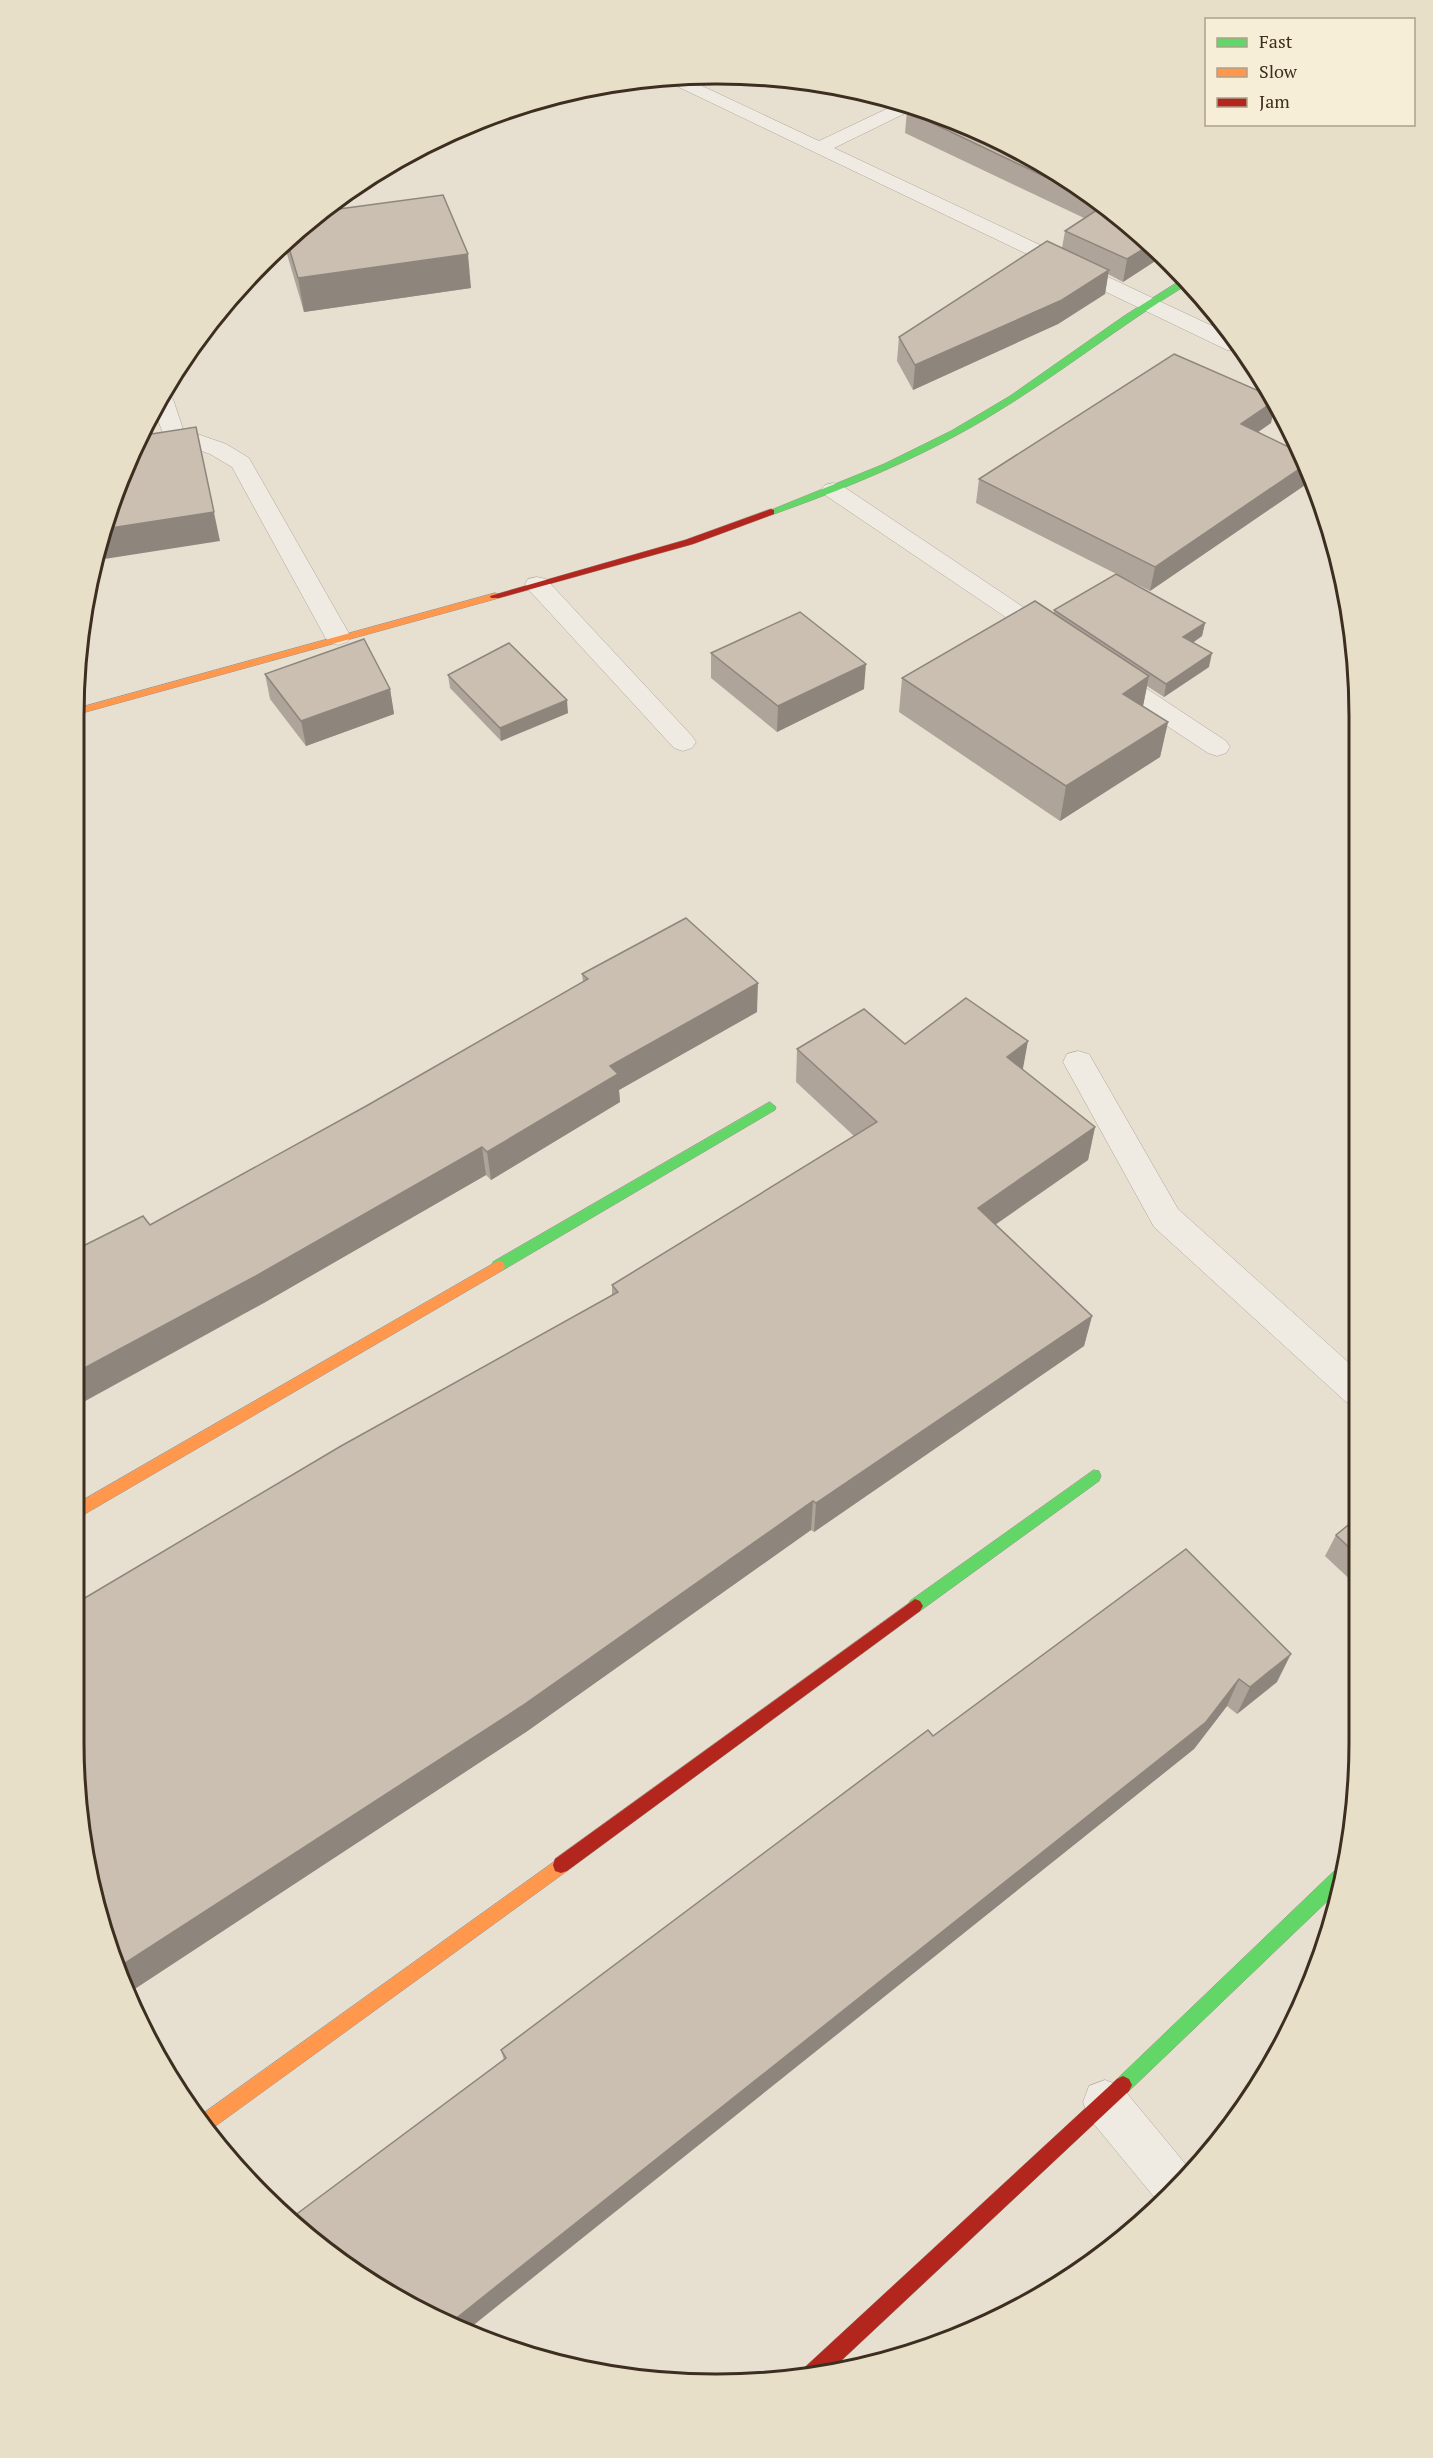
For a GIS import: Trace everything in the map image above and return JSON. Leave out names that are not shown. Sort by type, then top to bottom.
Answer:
[{"type":"street","points":[[685,85],[1224,340]]},
{"type":"street","points":[[819,148],[897,111]]},
{"type":"street","points":[[84,709],[338,637],[689,542],[833,490],[955,433],[1071,360],[1146,304],[1179,285]]},
{"type":"street","points":[[165,407],[174,433],[192,442],[231,453],[242,463],[338,637]]},
{"type":"street","points":[[833,490],[1217,747]]},
{"type":"street","points":[[537,584],[683,742]]},
{"type":"street","points":[[1078,1062],[1166,1218],[1349,1384]]},
{"type":"street","points":[[84,1507],[770,1107]]},
{"type":"street","points":[[210,2120],[1094,1476]]},
{"type":"street","points":[[820,2365],[1105,2102],[1332,1885]]},
{"type":"street","points":[[1105,2102],[1171,2182]]},
{"type":"building","points":[[927,120],[996,149],[1046,177]]},
{"type":"building","points":[[443,195],[468,254],[298,278],[290,250],[340,209]]},
{"type":"building","points":[[1096,211],[1143,249],[1127,259],[1065,231]]},
{"type":"building","points":[[1047,241],[1109,270],[1062,300],[915,365],[899,337]]},
{"type":"building","points":[[1174,354],[1258,391],[1267,406],[1241,424],[1289,447],[1299,469],[1155,567],[979,479]]},
{"type":"building","points":[[196,427],[214,512],[114,528],[132,474],[151,434]]},
{"type":"building","points":[[1116,574],[1205,623],[1183,637],[1212,653],[1166,684],[1054,610]]},
{"type":"building","points":[[1035,601],[1149,676],[1123,694],[1168,722],[1066,786],[902,678]]},
{"type":"building","points":[[800,612],[866,664],[778,706],[711,653]]},
{"type":"building","points":[[364,639],[390,689],[301,721],[265,674]]},
{"type":"building","points":[[509,643],[567,700],[500,728],[448,675]]},
{"type":"building","points":[[686,918],[758,983],[610,1066],[618,1074],[487,1152],[482,1147],[254,1277],[84,1368],[84,1246],[143,1216],[150,1225],[368,1105],[588,979],[582,974]]},
{"type":"building","points":[[966,998],[1028,1041],[1007,1057],[1095,1127],[978,1208],[1092,1316],[816,1503],[813,1501],[522,1706],[125,1963],[106,1905],[89,1824],[84,1742],[84,1598],[341,1446],[618,1292],[612,1285],[877,1122],[797,1049],[864,1009],[905,1044]]},
{"type":"building","points":[[1349,1524],[1349,1547],[1336,1535]]},
{"type":"building","points":[[1186,1549],[1291,1654],[1250,1687],[1239,1679],[1206,1722],[457,2318],[400,2289],[365,2267],[296,2214],[506,2058],[501,2050],[928,1730],[933,1736]]},
{"type":"traffic: fast","points":[[771,512],[864,476],[954,433],[1014,398],[1179,285]]},
{"type":"traffic: fast","points":[[498,1266],[770,1107]]},
{"type":"traffic: fast","points":[[915,1606],[1094,1476]]},
{"type":"traffic: fast","points":[[1123,2085],[1332,1885]]},
{"type":"traffic: slow","points":[[84,709],[495,596]]},
{"type":"traffic: slow","points":[[84,1508],[498,1266]]},
{"type":"traffic: slow","points":[[210,2120],[561,1865]]},
{"type":"traffic: jam","points":[[495,596],[689,542],[771,512]]},
{"type":"traffic: jam","points":[[561,1865],[915,1606]]},
{"type":"traffic: jam","points":[[822,2365],[1123,2085]]}]
